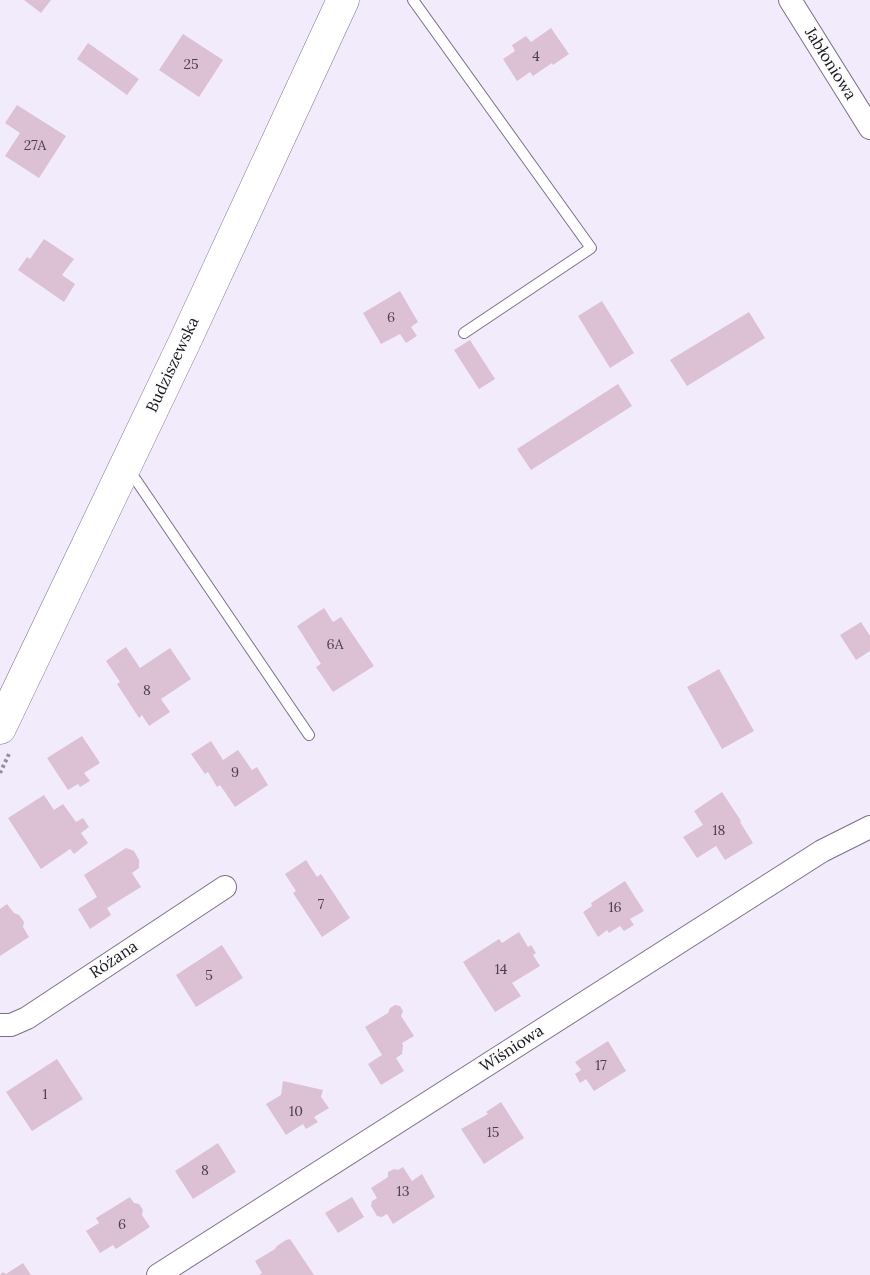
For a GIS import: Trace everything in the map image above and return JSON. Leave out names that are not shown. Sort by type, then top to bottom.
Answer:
[{"type":"street","name":"Budziszewska","points":[[0,728],[343,0]]},
{"type":"street","name":"Jabłoniowa","points":[[790,0],[870,128]]},
{"type":"street","name":"Wiśniowa","points":[[158,1275],[822,851],[870,827]]},
{"type":"street","name":"Różana","points":[[0,1025],[11,1025],[27,1018],[225,887]]},
{"type":"lane","points":[[413,0],[591,248],[464,333]]},
{"type":"lane","points":[[123,471],[136,480],[309,735]]},
{"type":"building","points":[[24,0],[51,0],[41,13]]},
{"type":"building","points":[[551,28],[569,54],[533,76],[530,72],[517,81],[503,59],[515,51],[512,45],[526,36],[531,42]]},
{"type":"building","points":[[183,34],[223,60],[199,97],[159,70]]},
{"type":"building","points":[[88,43],[139,79],[127,95],[77,59]]},
{"type":"building","points":[[17,105],[66,136],[39,178],[5,156],[20,133],[5,123]]},
{"type":"building","points":[[44,239],[74,259],[62,275],[75,284],[64,302],[18,270],[27,257],[30,259]]},
{"type":"building","points":[[400,291],[418,322],[411,327],[417,336],[406,343],[400,334],[381,344],[363,313]]},
{"type":"building","points":[[602,301],[634,353],[610,368],[578,316]]},
{"type":"building","points":[[749,312],[765,338],[687,386],[670,360]]},
{"type":"building","points":[[470,340],[495,379],[479,389],[454,350]]},
{"type":"building","points":[[618,384],[632,406],[531,470],[517,449]]},
{"type":"building","points":[[324,608],[333,622],[341,617],[374,666],[333,692],[316,667],[321,664],[297,626]]},
{"type":"building","points":[[861,622],[870,636],[870,651],[856,660],[840,635]]},
{"type":"building","points":[[126,647],[140,668],[170,648],[191,679],[161,699],[170,712],[149,726],[142,715],[139,718],[117,684],[120,682],[106,661]]},
{"type":"building","points":[[719,669],[754,731],[722,749],[687,687]]},
{"type":"building","points":[[82,736],[100,763],[84,773],[90,781],[68,790],[47,758]]},
{"type":"building","points":[[211,741],[223,760],[238,750],[252,770],[257,767],[268,785],[235,807],[220,785],[217,787],[208,772],[205,774],[191,754]]},
{"type":"building","points":[[722,792],[753,843],[725,860],[716,846],[697,858],[683,837],[703,825],[694,811]]},
{"type":"building","points":[[44,795],[54,810],[63,804],[76,822],[83,818],[89,827],[81,833],[88,843],[74,854],[70,849],[41,869],[8,818]]},
{"type":"building","points":[[126,848],[134,851],[139,860],[139,868],[132,873],[141,887],[107,908],[111,915],[90,929],[78,909],[97,897],[84,875]]},
{"type":"building","points":[[306,860],[317,877],[321,874],[350,918],[322,937],[293,893],[296,891],[285,874]]},
{"type":"building","points":[[625,881],[644,911],[630,919],[634,925],[624,931],[620,926],[609,933],[607,930],[598,937],[583,912],[592,906],[591,903]]},
{"type":"building","points":[[7,904],[24,922],[23,927],[29,937],[0,956],[0,909]]},
{"type":"building","points":[[519,932],[528,947],[531,945],[536,953],[533,955],[540,966],[512,983],[521,996],[495,1012],[463,962],[499,939],[502,943]]},
{"type":"building","points":[[222,945],[243,978],[196,1007],[176,975]]},
{"type":"building","points":[[395,1005],[400,1006],[403,1011],[401,1016],[414,1036],[402,1043],[402,1054],[396,1058],[404,1071],[381,1085],[368,1064],[382,1055],[365,1027],[388,1013]]},
{"type":"building","points":[[608,1041],[626,1071],[594,1091],[586,1079],[580,1083],[575,1074],[581,1070],[575,1062]]},
{"type":"building","points":[[57,1059],[83,1099],[32,1131],[6,1092]]},
{"type":"building","points":[[283,1081],[323,1090],[321,1097],[329,1108],[314,1117],[318,1122],[306,1129],[303,1124],[286,1135],[266,1104],[281,1095]]},
{"type":"building","points":[[501,1102],[524,1138],[484,1164],[461,1129],[488,1114],[486,1112]]},
{"type":"building","points":[[218,1143],[236,1172],[193,1199],[175,1171]]},
{"type":"building","points":[[403,1167],[412,1181],[422,1174],[435,1197],[393,1224],[387,1214],[382,1217],[377,1216],[371,1206],[372,1201],[377,1198],[371,1188],[388,1177],[388,1172]]},
{"type":"building","points":[[130,1197],[143,1210],[142,1215],[150,1227],[116,1249],[113,1245],[100,1253],[86,1231],[99,1223],[96,1218]]},
{"type":"building","points":[[352,1197],[364,1217],[338,1233],[325,1213]]},
{"type":"building","points":[[290,1239],[314,1275],[259,1275],[262,1273],[255,1261]]},
{"type":"building","points":[[23,1263],[31,1275],[0,1275],[3,1272],[6,1274]]}]
